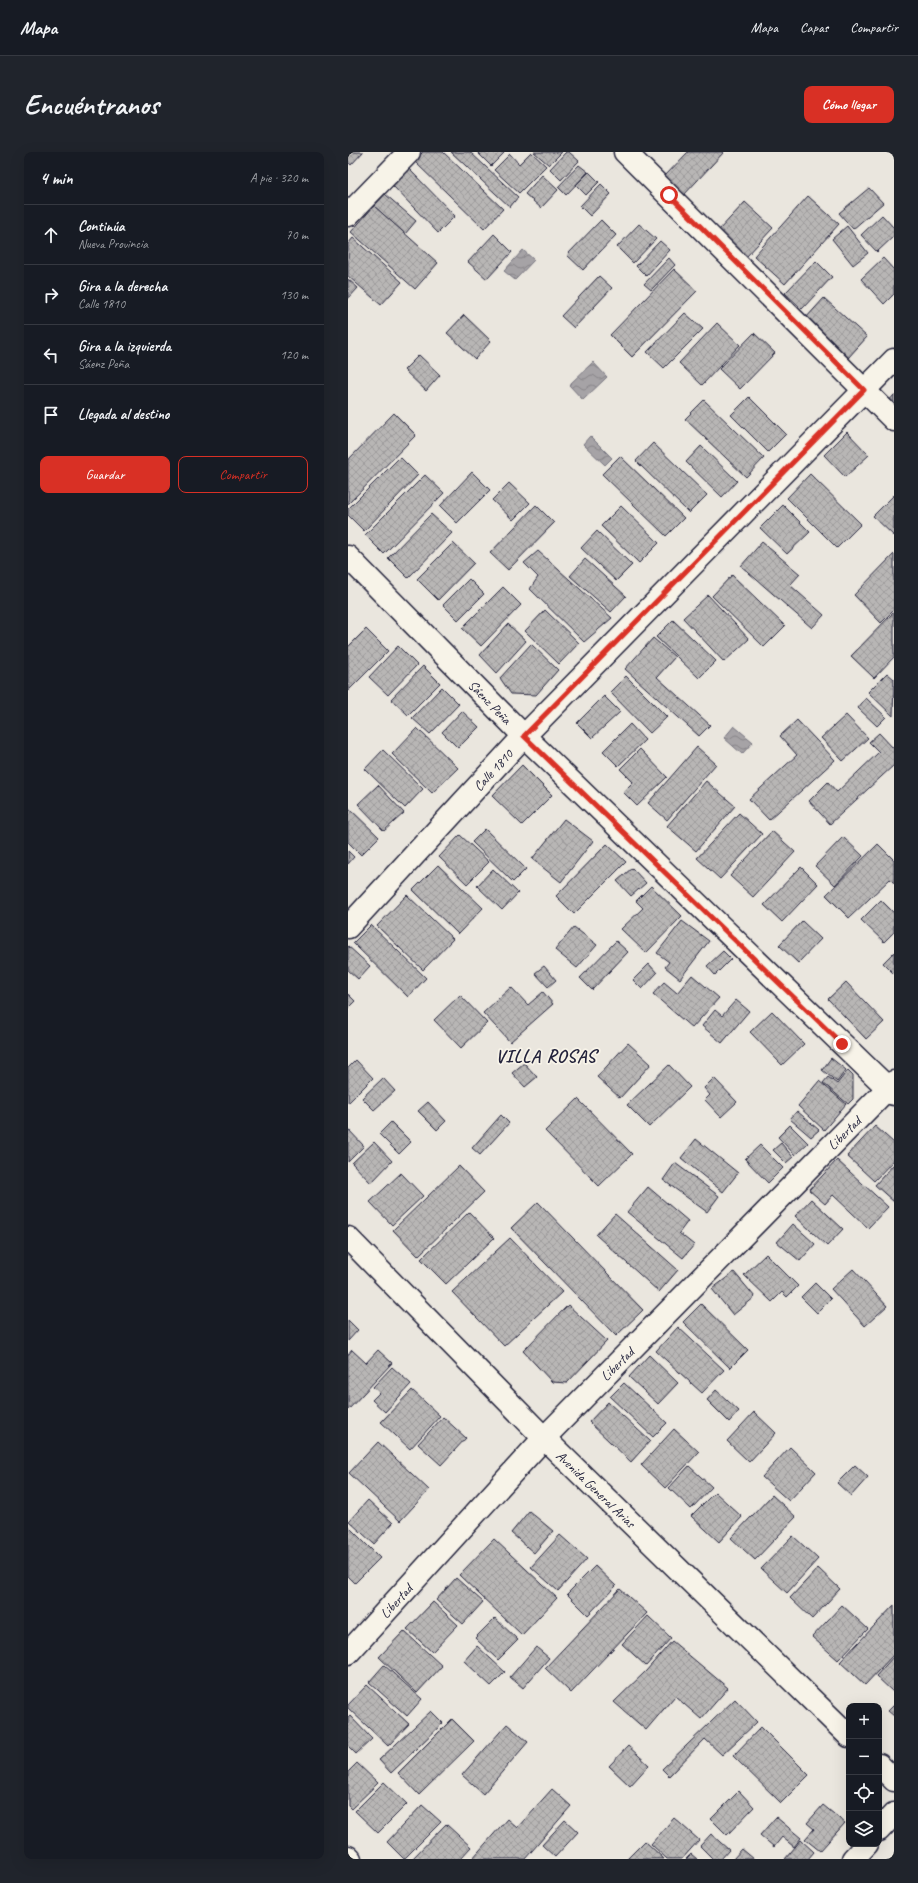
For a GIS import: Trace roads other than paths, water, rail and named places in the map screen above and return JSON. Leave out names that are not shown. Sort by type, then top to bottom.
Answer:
[{"type":"street","points":[[348,215],[409,152]]},
{"type":"street","points":[[625,152],[894,420]]},
{"type":"street","name":"Calle 1810","points":[[348,927],[524,736],[894,360]]},
{"type":"street","name":"Sáenz Peña","points":[[348,557],[524,736],[892,1088]]},
{"type":"street","name":"Libertad","points":[[348,1653],[544,1438],[892,1088]]},
{"type":"street","name":"Avenida General Arias","points":[[348,1238],[544,1438],[846,1733]]},
{"type":"street","points":[[882,1768],[894,1780]]},
{"type":"street","points":[[882,1827],[894,1814]]},
{"type":"street","points":[[853,1859],[863,1847]]},
{"type":"water","points":[[523,250],[534,260],[515,280],[504,271]]},
{"type":"water","points":[[593,362],[607,377],[583,400],[569,385]]},
{"type":"water","points":[[590,436],[612,458],[605,465],[583,444]]},
{"type":"water","points":[[734,726],[753,742],[742,754],[724,738]]},
{"type":"district","name":"VILLA ROSAS","points":[[546,1056]]}]
